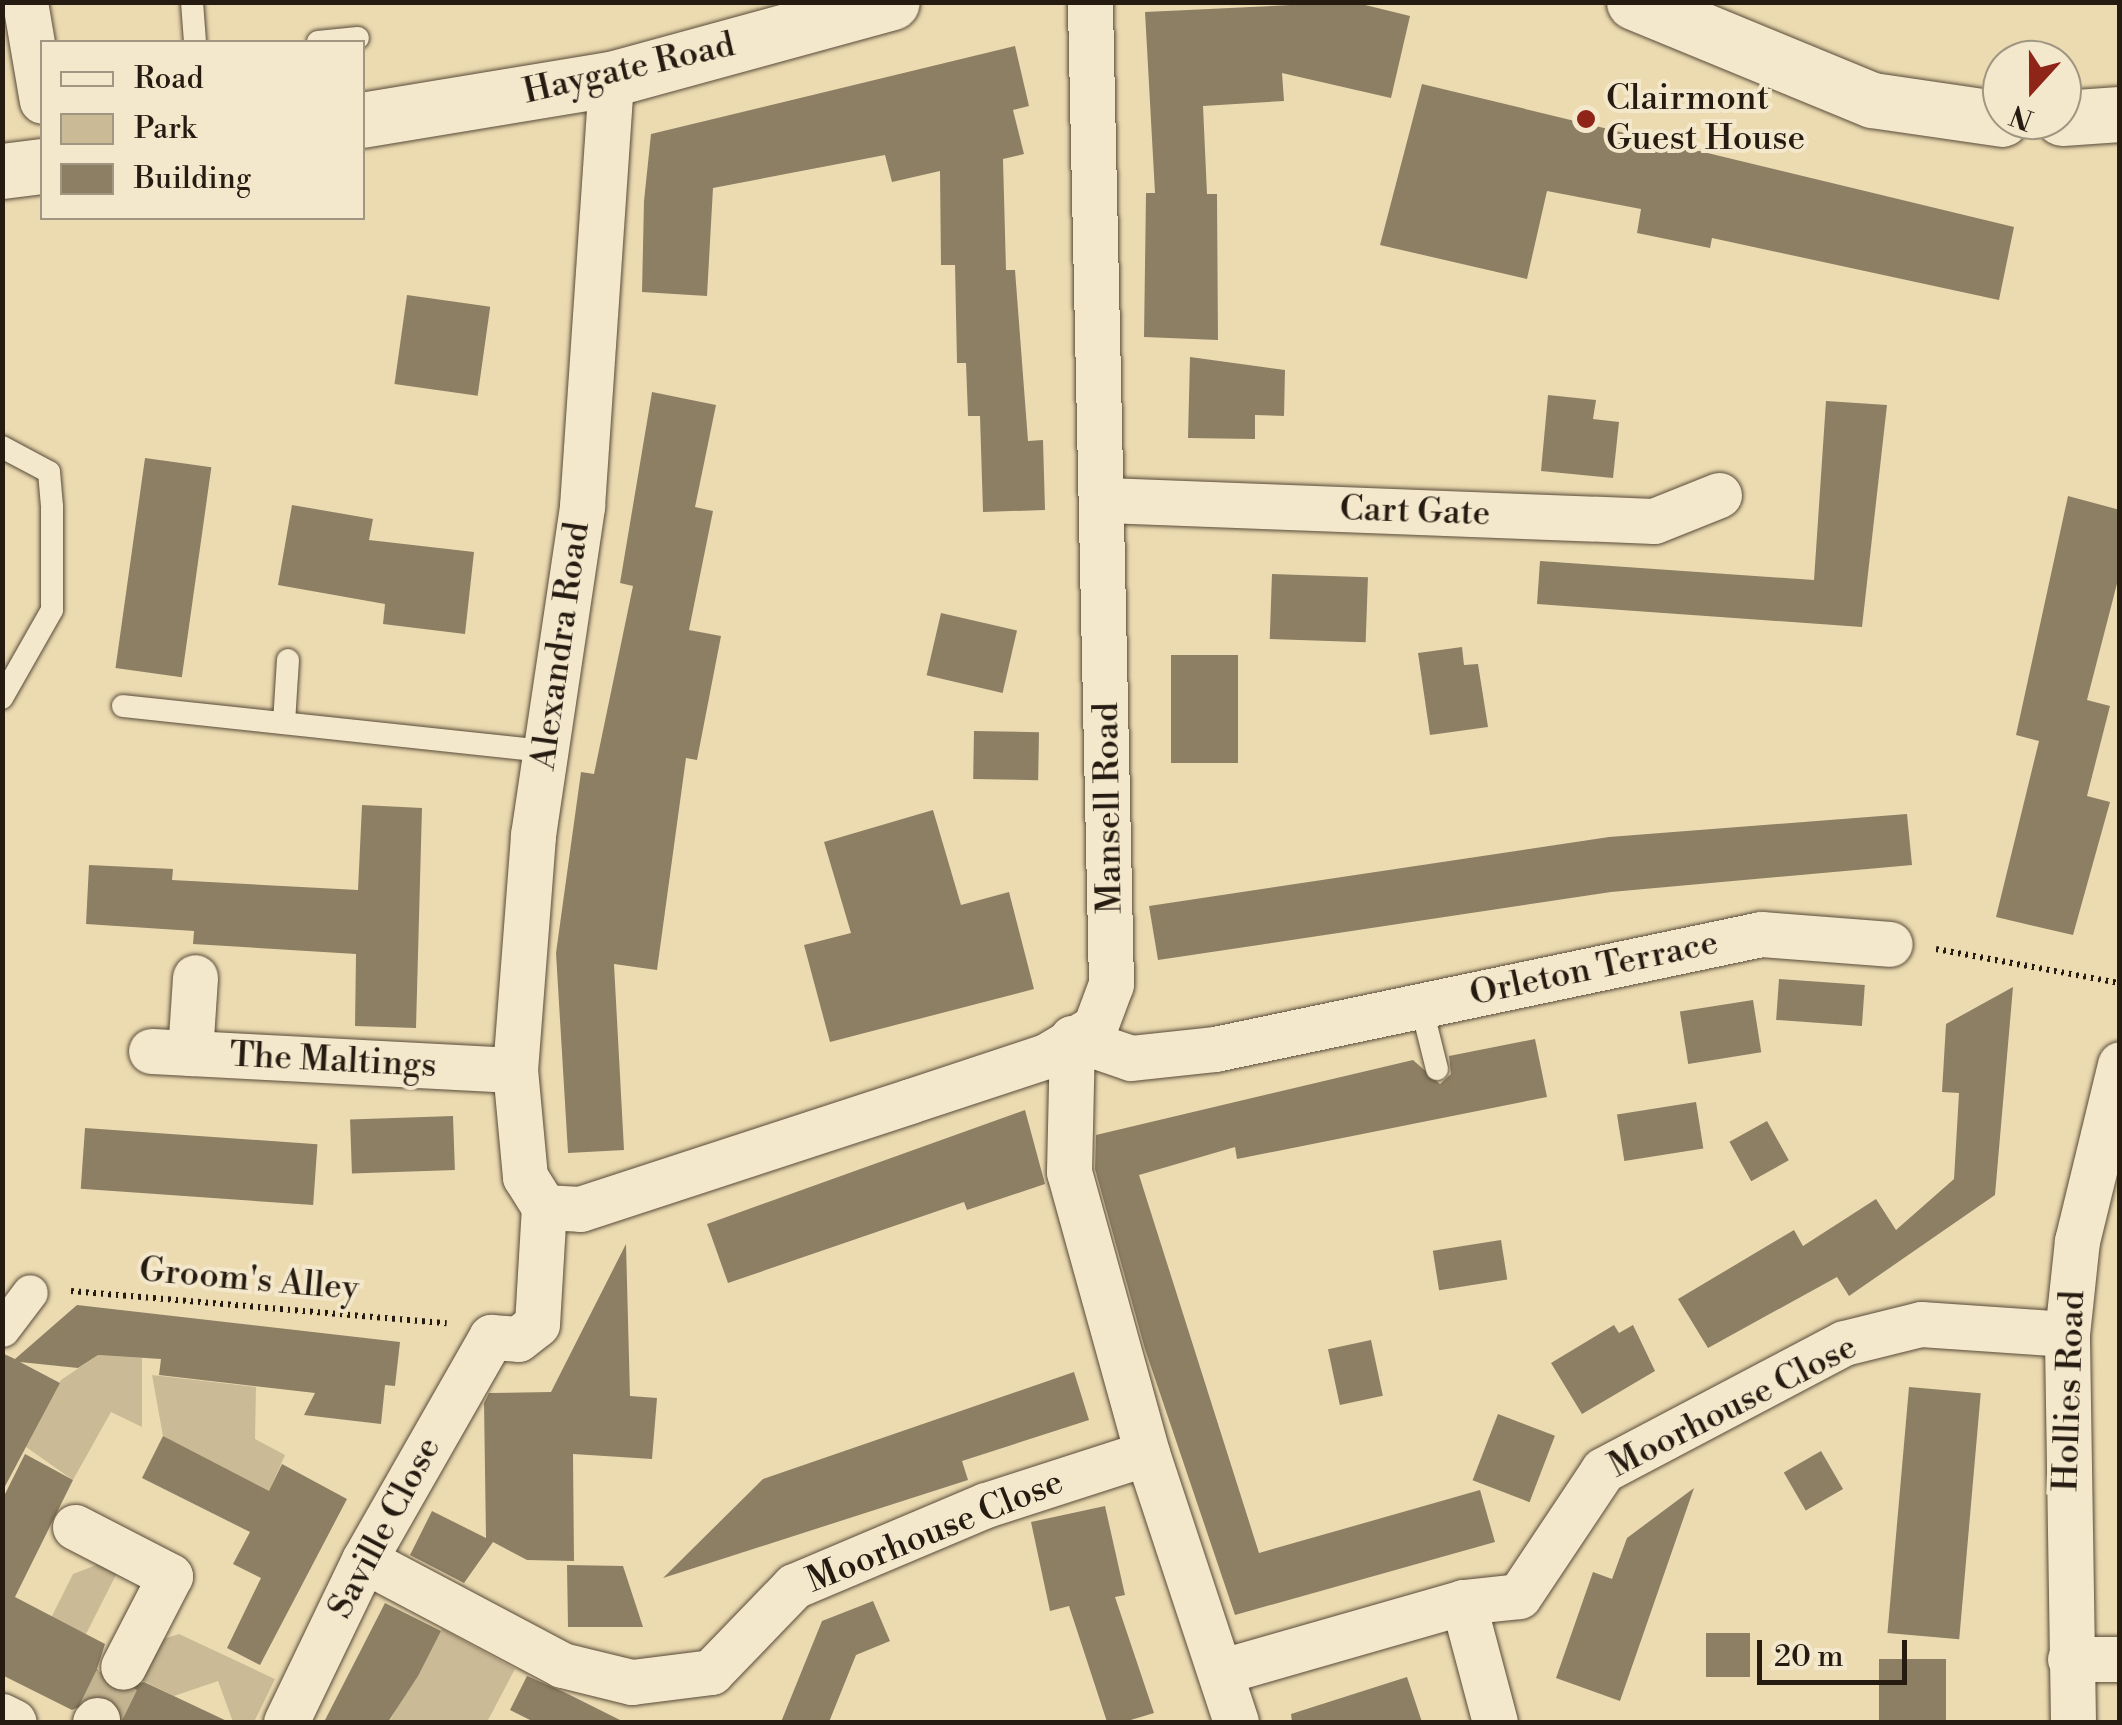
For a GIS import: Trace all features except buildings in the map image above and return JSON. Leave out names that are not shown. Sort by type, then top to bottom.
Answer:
[{"type":"street","points":[[25,2],[40,89]]},
{"type":"street","name":"Haygate Road","points":[[365,120],[611,79],[892,2]]},
{"type":"street","name":"Mansell Road","points":[[1083,1032],[1110,984],[1106,500],[1090,2]]},
{"type":"street","points":[[1634,2],[1872,100],[1982,116]]},
{"type":"street","name":"Alexandra Road","points":[[544,1207],[525,1178],[515,1070],[545,751],[582,506],[611,79]]},
{"type":"street","points":[[2082,117],[2120,114]]},
{"type":"street","points":[[2,172],[40,166]]},
{"type":"street","name":"Cart Gate","points":[[1106,500],[1654,521],[1718,495]]},
{"type":"street","name":"Orleton Terrace","points":[[1083,1032],[1130,1058],[1421,1005],[1761,934],[1832,932],[1890,944]]},
{"type":"street","name":"The Maltings","points":[[195,977],[171,1052],[515,1070]]},
{"type":"street","points":[[491,1337],[518,1339],[537,1324],[544,1207],[580,1209],[1046,1056],[1083,1032]]},
{"type":"street","points":[[1083,1032],[1070,1172],[1147,1453],[1223,1672],[1236,1722]]},
{"type":"street","name":"Hollies Road","points":[[2073,1722],[2066,1334],[2080,1224],[2120,1064]]},
{"type":"street","points":[[2,1328],[30,1292]]},
{"type":"street","name":"Moorhouse Close","points":[[1223,1672],[1463,1602],[1520,1596],[1603,1470],[1844,1343],[1921,1324],[2066,1334]]},
{"type":"street","name":"Saville Close","points":[[286,1722],[364,1560],[491,1337]]},
{"type":"street","name":"Moorhouse Close","points":[[364,1560],[562,1665],[632,1682],[711,1672],[794,1586],[986,1504],[1147,1453]]},
{"type":"street","points":[[75,1527],[170,1576],[123,1668]]},
{"type":"street","points":[[1463,1602],[1494,1722]]},
{"type":"street","points":[[2070,1659],[2120,1660]]},
{"type":"street","points":[[2,1716],[14,1722]]},
{"type":"lane","points":[[192,2],[196,40]]},
{"type":"lane","points":[[338,40],[358,38]]},
{"type":"lane","points":[[2,447],[49,472],[52,507],[52,610],[2,698]]},
{"type":"lane","points":[[284,723],[288,660]]},
{"type":"lane","points":[[123,706],[545,751]]},
{"type":"lane","points":[[1421,1005],[1437,1070]]},
{"type":"path","points":[[1890,944],[2120,983]]},
{"type":"path","name":"Groom's Alley","points":[[30,1292],[458,1324],[491,1337]]},
{"type":"green space","points":[[98,1355],[142,1358],[142,1427],[111,1412],[73,1480],[26,1447],[61,1380]]},
{"type":"green space","points":[[152,1375],[256,1387],[255,1439],[285,1455],[267,1496],[163,1436]]},
{"type":"green space","points":[[104,1562],[119,1569],[86,1634],[51,1618],[73,1574]]},
{"type":"green space","points":[[442,1629],[515,1669],[487,1722],[389,1722]]},
{"type":"green space","points":[[179,1634],[275,1679],[254,1722],[233,1722],[218,1681],[174,1696],[137,1678],[157,1641]]},
{"type":"tunnel","points":[[97,1720],[123,1667]]},
{"type":"place","name":"Clairmont Guest House","points":[[1586,119]]}]
